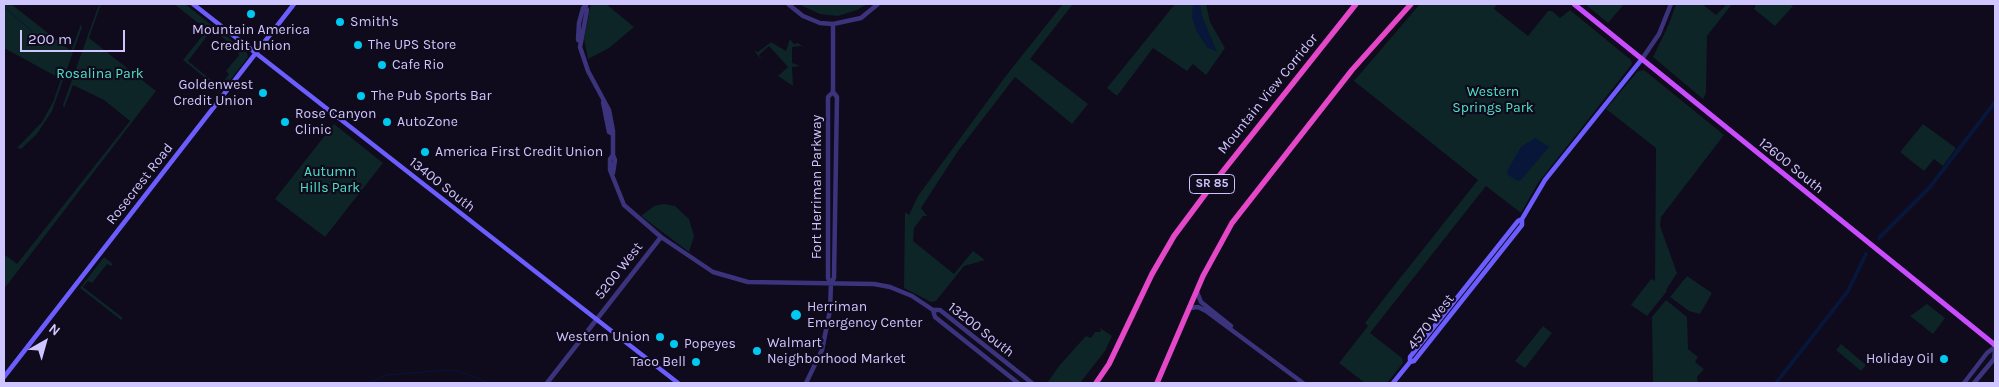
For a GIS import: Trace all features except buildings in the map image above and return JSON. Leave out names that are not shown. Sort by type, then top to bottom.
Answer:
[{"type":"highway","name":"Mountain View Corridor","points":[[1096,383],[1109,364],[1152,274],[1179,229],[1356,4]]},
{"type":"highway","name":"SR 85","points":[[1157,383],[1220,242],[1240,212],[1352,70],[1411,4]]},
{"type":"main road","name":"13400 South","points":[[193,4],[678,383]]},
{"type":"main road","name":"Rosecrest Road","points":[[4,377],[294,4]]},
{"type":"main road","name":"12600 South","points":[[1574,4],[1995,346]]},
{"type":"main road","name":"4570 West","points":[[1394,383],[1410,362],[1410,357],[1512,228],[1522,218],[1546,180],[1642,59]]},
{"type":"street","points":[[788,4],[812,20],[833,24],[861,18],[878,4]]},
{"type":"street","points":[[1642,59],[1659,34],[1671,4]]},
{"type":"street","points":[[586,5],[583,8],[579,23],[578,40],[581,42],[584,62],[604,102],[609,132],[611,133],[613,155],[610,159],[610,170],[613,173],[618,194],[624,205],[661,237],[712,272],[731,278],[775,283],[831,283],[890,287],[912,296],[932,310]]},
{"type":"street","name":"Fort Herriman Parkway","points":[[806,383],[822,350],[828,329],[831,283],[834,278],[836,102],[832,92],[833,24]]},
{"type":"street","name":"Fort Herriman Parkway","points":[[831,283],[828,278],[828,97],[832,92]]},
{"type":"street","name":"5200 West","points":[[547,383],[661,237]]},
{"type":"street","points":[[1197,290],[1200,300],[1233,329]]},
{"type":"street","points":[[1190,308],[1202,308],[1233,329],[1303,383]]},
{"type":"street","name":"13200 South","points":[[1018,383],[935,317],[932,310],[940,310],[1032,383]]},
{"type":"street","points":[[966,341],[971,335]]},
{"type":"street","points":[[1964,383],[1995,346]]},
{"type":"street","points":[[1974,383],[1994,359],[1995,351]]},
{"type":"green space","points":[[4,4],[11,4],[71,51],[81,24],[82,27],[52,111],[37,134],[21,149],[17,148],[42,122],[53,102],[61,79],[4,48]]},
{"type":"green space","name":"Rosalina Park","points":[[101,4],[89,38],[156,91],[4,289],[4,254],[17,264],[130,121],[104,100],[73,85],[64,108],[63,105],[98,7]]},
{"type":"green space","points":[[174,4],[185,4],[214,27],[188,61],[222,89],[203,112],[220,90],[183,60],[207,30]]},
{"type":"green space","points":[[591,4],[606,4],[634,27],[609,48],[588,59],[584,39]]},
{"type":"green space","points":[[798,4],[867,4],[857,10],[838,16],[820,14]]},
{"type":"green space","points":[[1063,4],[1073,4],[1030,59],[1088,104],[1072,124],[1015,77],[958,151],[921,208],[927,216],[923,216],[914,228],[913,241],[954,274],[973,251],[985,260],[964,266],[936,301],[931,302],[904,288],[905,212],[909,215],[918,196],[1005,77]]},
{"type":"green space","points":[[1175,4],[1206,4],[1210,22],[1225,48],[1206,75],[1193,64],[1187,71],[1153,48],[1117,96],[1107,88]]},
{"type":"green space","name":"Western Springs Park","points":[[1420,4],[1497,4],[1494,9],[1528,36],[1548,11],[1552,11],[1560,18],[1570,10],[1631,60],[1632,64],[1538,183],[1521,213],[1486,186],[1370,333],[1402,358],[1403,363],[1387,383],[1365,383],[1339,363],[1368,326],[1365,323],[1478,180],[1354,81]]},
{"type":"green space","points":[[1585,4],[1624,4],[1608,23]]},
{"type":"green space","points":[[1676,4],[1702,4],[1716,15],[1727,4],[1732,4],[1707,36],[1706,93],[1703,99],[1653,57],[1669,24]]},
{"type":"green space","points":[[1756,4],[1790,4],[1793,6],[1775,26],[1754,9]]},
{"type":"green space","points":[[219,30],[247,53],[248,57],[228,83],[224,81],[229,74],[226,71],[239,55],[238,50],[217,33]]},
{"type":"green space","points":[[790,39],[794,44],[798,43],[805,48],[801,46],[792,47],[792,63],[800,66],[792,67],[793,86],[778,76],[788,67],[769,46],[759,55],[763,61],[754,51],[758,52],[771,42],[786,51]]},
{"type":"green space","points":[[1644,70],[1724,135],[1661,217],[1660,226],[1677,273],[1667,291],[1647,316],[1631,305],[1651,279],[1655,281],[1656,148],[1606,109],[1638,71]]},
{"type":"green space","name":"Autumn Hills Park","points":[[334,124],[383,163],[325,237],[275,199]]},
{"type":"green space","points":[[1923,124],[1956,148],[1943,166],[1934,159],[1924,171],[1900,152]]},
{"type":"green space","points":[[664,204],[675,206],[689,219],[694,236],[689,252],[641,216],[654,206]]},
{"type":"green space","points":[[104,257],[113,264],[111,266],[107,264],[92,283],[88,281],[83,287],[123,318],[121,320],[80,288]]},
{"type":"green space","points":[[1687,276],[1712,293],[1700,314],[1689,311],[1670,297]]},
{"type":"green space","points":[[1666,300],[1687,317],[1688,349],[1698,357],[1695,362],[1704,369],[1697,377],[1698,383],[1653,383],[1652,317]]},
{"type":"green space","points":[[1927,304],[1945,318],[1933,334],[1910,316]]},
{"type":"green space","points":[[1543,326],[1552,333],[1525,368],[1515,361]]},
{"type":"green space","points":[[1100,328],[1112,336],[1105,351],[1080,383],[1047,383],[1059,366],[1086,336],[1091,338],[1095,332],[1101,332]]},
{"type":"green space","points":[[1841,344],[1866,365],[1861,371],[1836,350]]},
{"type":"water","points":[[1193,4],[1200,4],[1202,16],[1217,52],[1207,47],[1197,32],[1192,17]]},
{"type":"water","points":[[1535,138],[1549,147],[1521,180],[1518,181],[1507,174],[1507,171],[1521,147]]},
{"type":"waterway","points":[[4,7],[32,31]]},
{"type":"waterway","points":[[1879,238],[1930,187],[1995,102]]},
{"type":"waterway","points":[[1776,383],[1848,291],[1866,254]]},
{"type":"waterway","points":[[368,383],[387,375],[448,370],[458,371],[489,383]]},
{"type":"place","name":"Mountain America Credit Union","points":[[251,14]]},
{"type":"place","name":"Smith's","points":[[340,22]]},
{"type":"place","name":"The UPS Store","points":[[358,45]]},
{"type":"place","name":"Cafe Rio","points":[[382,65]]},
{"type":"place","name":"Goldenwest Credit Union","points":[[263,93]]},
{"type":"place","name":"The Pub Sports Bar","points":[[361,96]]},
{"type":"place","name":"Rose Canyon Clinic","points":[[285,122]]},
{"type":"place","name":"AutoZone","points":[[387,122]]},
{"type":"place","name":"America First Credit Union","points":[[425,152]]},
{"type":"place","name":"Herriman Emergency Center","points":[[796,315]]},
{"type":"place","name":"Western Union","points":[[660,337]]},
{"type":"place","name":"Popeyes","points":[[674,344]]},
{"type":"place","name":"Walmart Neighborhood Market","points":[[757,351]]},
{"type":"place","name":"Holiday Oil","points":[[1944,359]]},
{"type":"place","name":"Taco Bell","points":[[696,362]]}]
